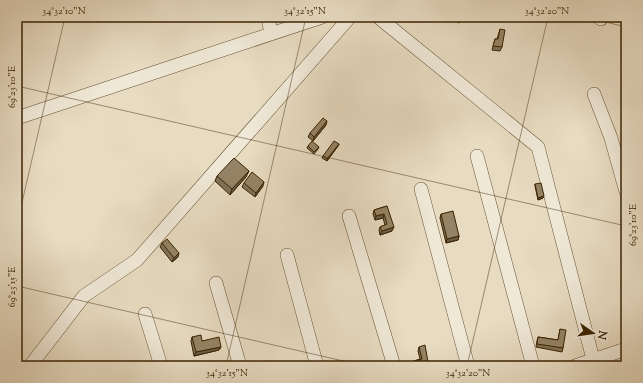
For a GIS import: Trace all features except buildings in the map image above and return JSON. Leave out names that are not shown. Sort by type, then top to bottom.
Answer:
[{"type":"street","points":[[268,17],[271,34]]},
{"type":"street","points":[[17,118],[322,17]]},
{"type":"street","points":[[30,366],[84,296],[137,260],[350,17]]},
{"type":"street","points":[[378,17],[538,147],[599,360]]},
{"type":"street","points":[[594,94],[611,138],[626,192]]},
{"type":"street","points":[[477,156],[533,366]]},
{"type":"street","points":[[421,189],[468,366]]},
{"type":"street","points":[[350,216],[394,366]]},
{"type":"street","points":[[287,255],[317,366]]},
{"type":"street","points":[[216,284],[240,366]]},
{"type":"street","points":[[146,314],[161,366]]},
{"type":"street","points":[[575,366],[599,360],[626,349]]}]
